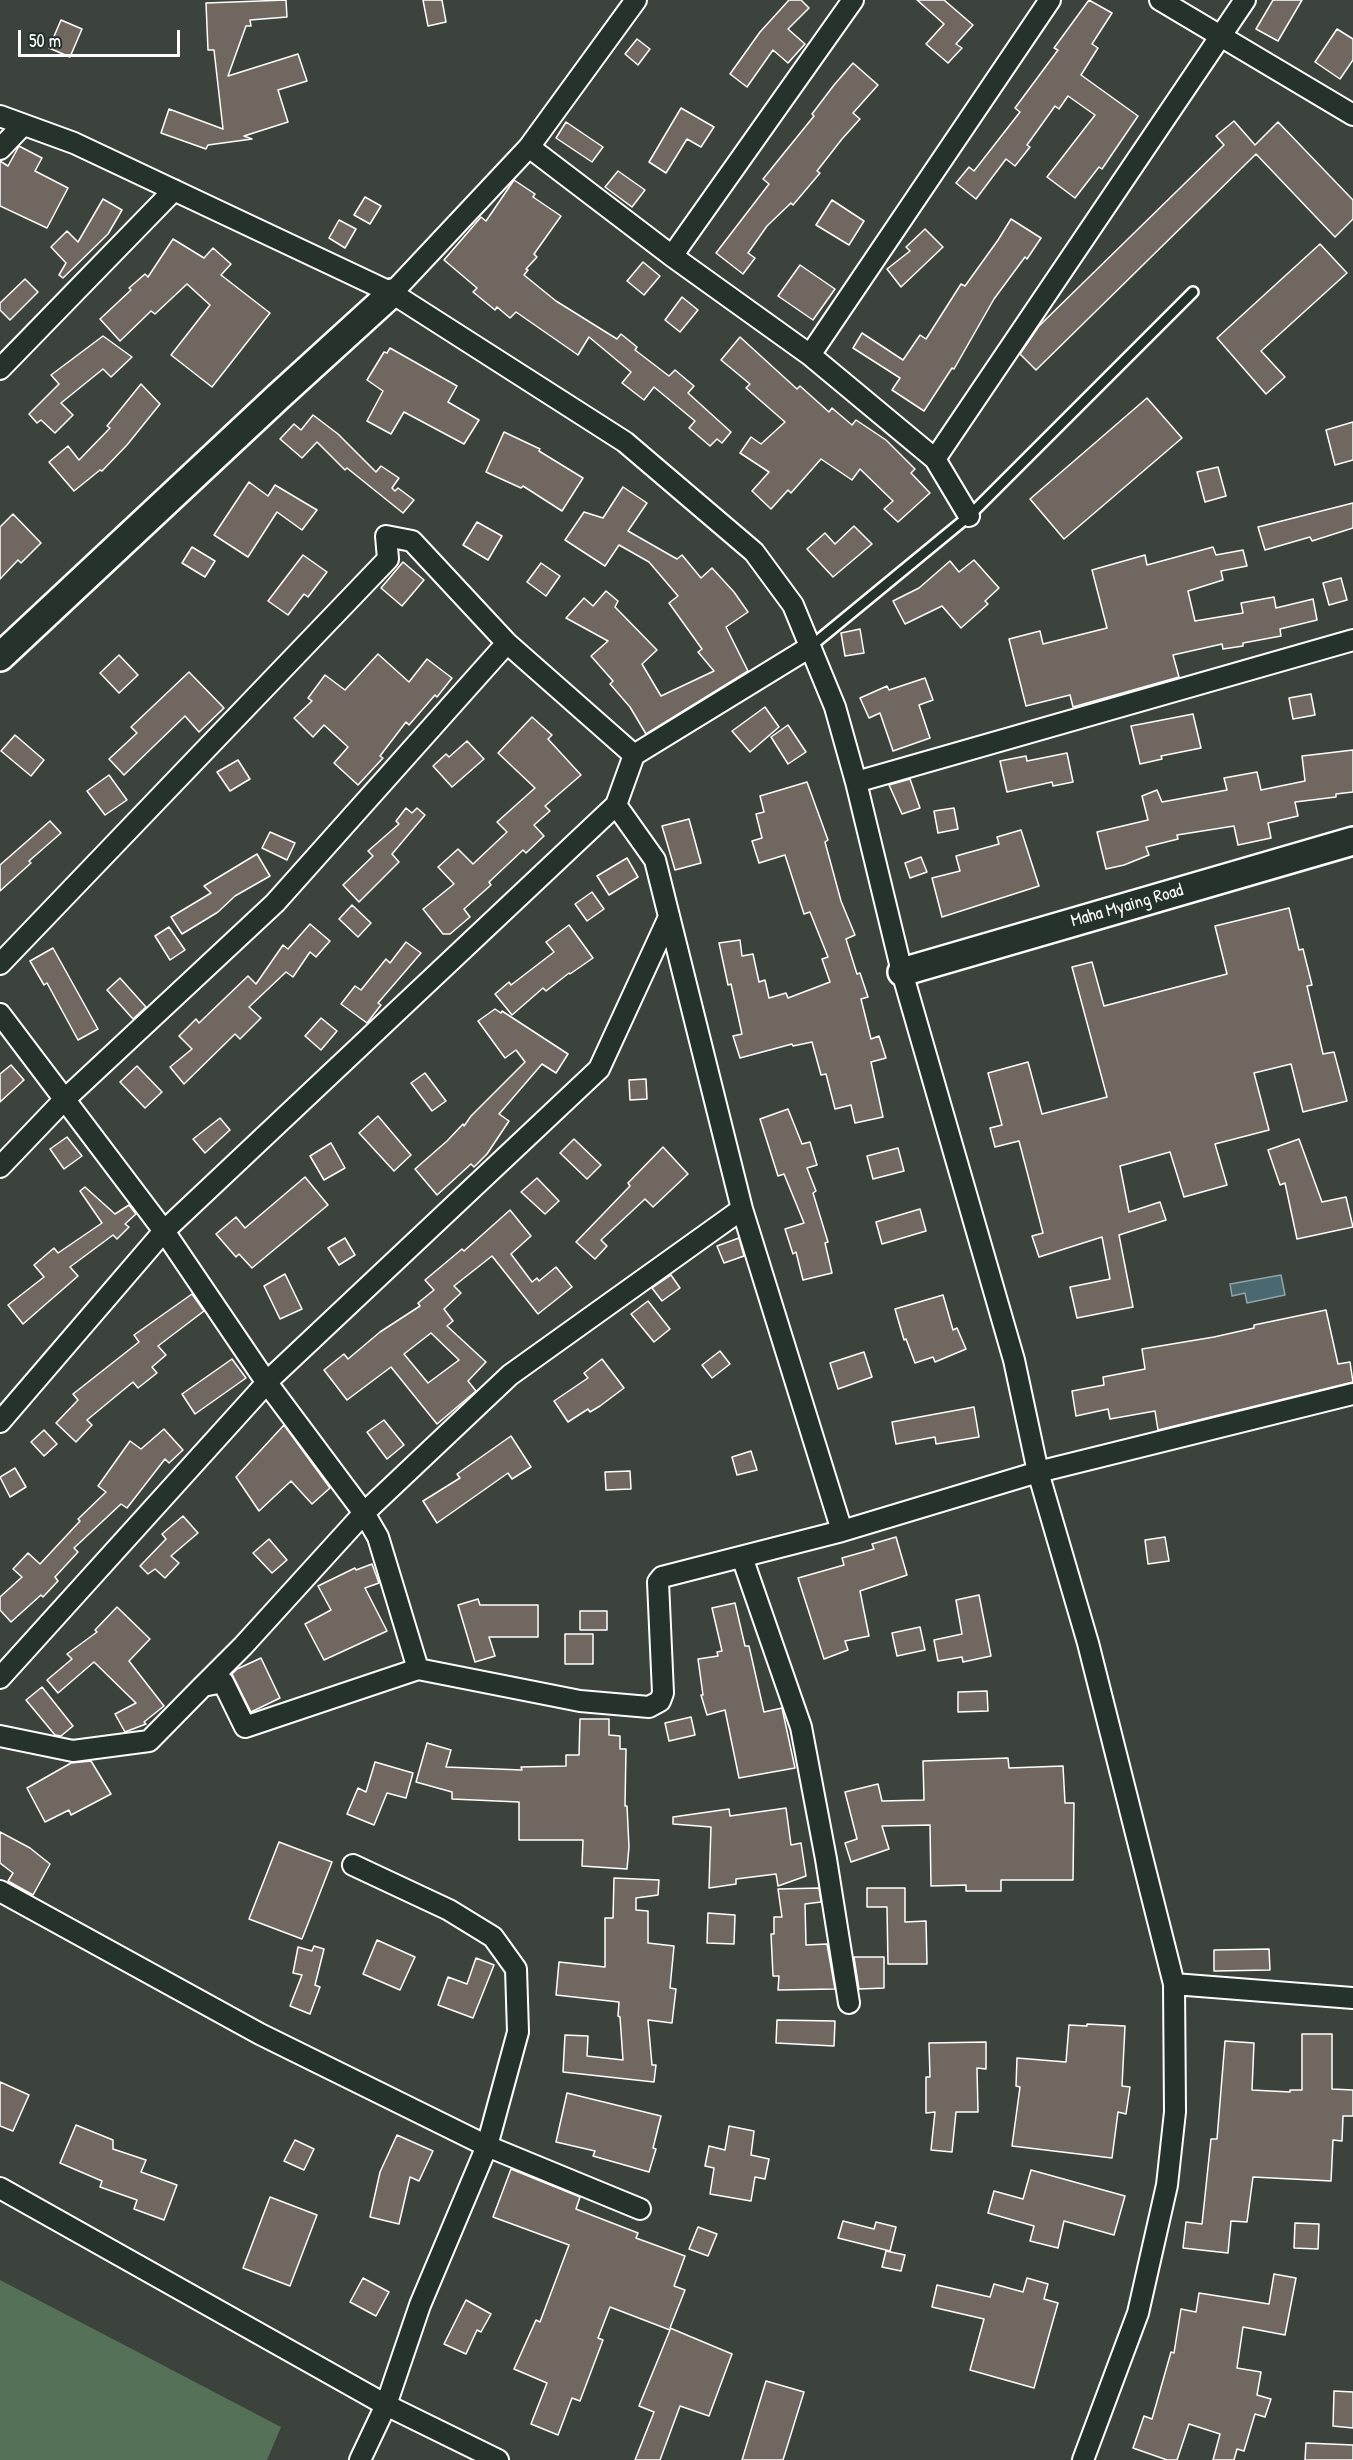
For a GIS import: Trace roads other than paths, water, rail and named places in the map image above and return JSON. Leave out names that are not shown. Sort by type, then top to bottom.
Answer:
[{"type":"street","points":[[0,657],[392,293],[529,147],[636,0]]},
{"type":"street","points":[[672,256],[853,0]]},
{"type":"street","points":[[810,355],[1050,0]]},
{"type":"street","points":[[1160,0],[1220,38],[1353,115]]},
{"type":"street","points":[[935,459],[1245,0]]},
{"type":"street","points":[[0,116],[74,143],[392,293],[625,442],[754,552],[792,605],[835,707],[856,782],[902,972],[1014,1360],[1038,1472],[1091,1654],[1174,1984],[1175,2112],[1167,2185],[1138,2313],[1083,2460]]},
{"type":"street","points":[[0,149],[23,125]]},
{"type":"street","points":[[529,147],[672,256],[810,355],[935,459],[969,516]]},
{"type":"street","points":[[0,369],[174,190]]},
{"type":"street","points":[[0,964],[388,559],[386,536],[412,541],[507,643],[634,755]]},
{"type":"street","points":[[856,782],[1353,640]]},
{"type":"street","points":[[0,1167],[64,1100],[274,903],[507,643]]},
{"type":"street","points":[[0,1422],[164,1231],[616,805],[634,755],[810,647]]},
{"type":"street","points":[[616,805],[655,860],[742,1209],[842,1531]]},
{"type":"street","name":"Maha Myaing Road","points":[[902,972],[1353,841]]},
{"type":"street","points":[[0,1678],[267,1383],[599,1069],[669,917]]},
{"type":"street","points":[[0,1014],[164,1231],[267,1383],[364,1513],[378,1537],[418,1669]]},
{"type":"street","points":[[0,1736],[73,1751],[149,1741],[243,1646],[364,1513],[510,1375],[742,1209]]},
{"type":"street","points":[[203,1686],[223,1682],[246,1727],[418,1669],[579,1701],[649,1707],[660,1701],[663,1693],[658,1582],[662,1577],[842,1531],[1038,1472],[1353,1394]]},
{"type":"street","points":[[742,1557],[801,1727],[826,1859],[849,2003]]},
{"type":"street","points":[[353,1865],[449,1910],[493,1937],[516,1969],[518,2032],[487,2146],[420,2305],[386,2405],[360,2460]]},
{"type":"street","points":[[0,1891],[260,2034],[487,2146],[640,2209]]},
{"type":"street","points":[[1174,1984],[1353,1998]]},
{"type":"street","points":[[0,2188],[386,2405],[498,2460]]},
{"type":"lane","points":[[810,647],[969,516],[1193,292]]},
{"type":"water","points":[[1281,1275],[1285,1295],[1247,1303],[1245,1293],[1232,1296],[1230,1284]]}]
